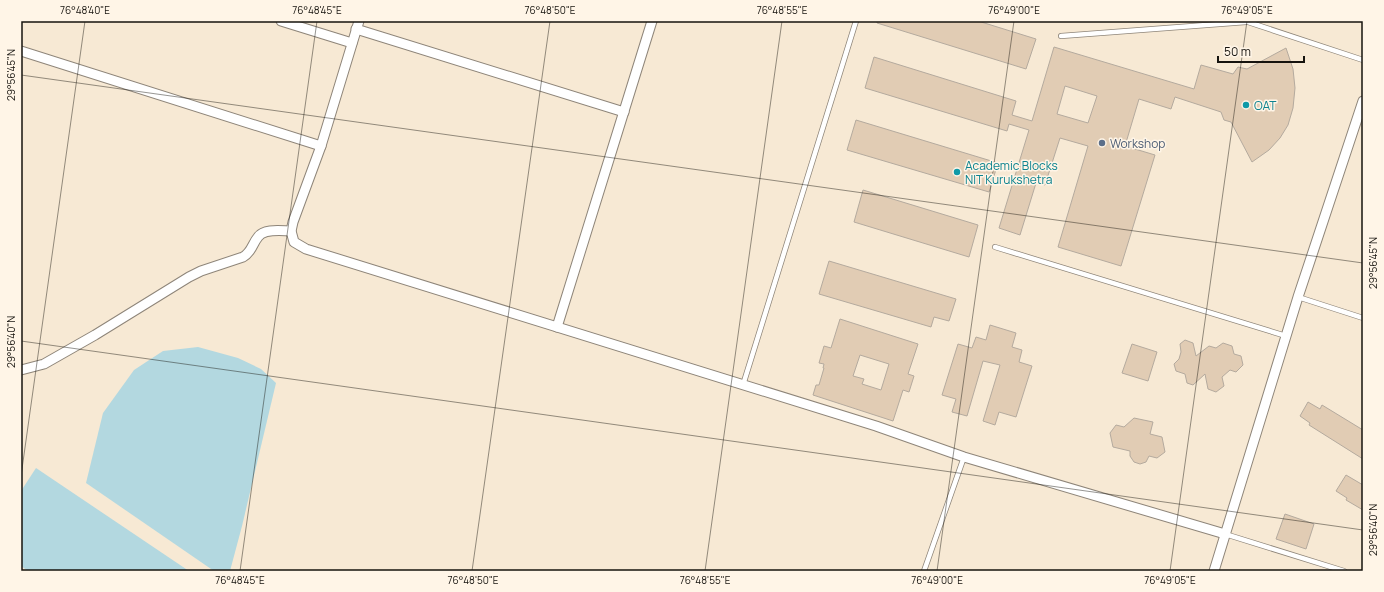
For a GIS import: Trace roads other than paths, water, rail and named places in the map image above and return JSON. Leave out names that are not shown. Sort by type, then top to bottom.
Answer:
[{"type":"street","points":[[281,21],[352,43]]},
{"type":"street","points":[[557,327],[652,21]]},
{"type":"street","points":[[624,112],[357,25],[320,146],[293,222],[292,231],[294,242],[306,249],[876,426],[964,457],[1225,534]]},
{"type":"street","points":[[21,51],[320,146]]},
{"type":"street","points":[[1214,571],[1298,297],[1363,101]]},
{"type":"street","points":[[21,370],[44,364],[95,335],[189,277],[201,271],[243,257],[252,249],[258,237],[266,232],[292,231]]},
{"type":"lane","points":[[743,385],[854,21]]},
{"type":"lane","points":[[1061,36],[1245,21],[1363,60]]},
{"type":"lane","points":[[995,248],[1286,336]]},
{"type":"lane","points":[[1298,297],[1363,318]]},
{"type":"lane","points":[[924,571],[964,457]]},
{"type":"lane","points":[[1225,534],[1344,571]]},
{"type":"water","points":[[198,347],[238,358],[261,369],[276,383],[230,571],[214,571],[86,483],[103,413],[134,370],[163,351]]},
{"type":"water","points":[[36,468],[189,571],[28,571],[21,566],[21,491]]},
{"type":"place","name":"OAT","points":[[1246,105]]},
{"type":"place","name":"Workshop","points":[[1102,143]]},
{"type":"place","name":"Academic Blocks NIT Kurukshetra","points":[[957,172]]}]
